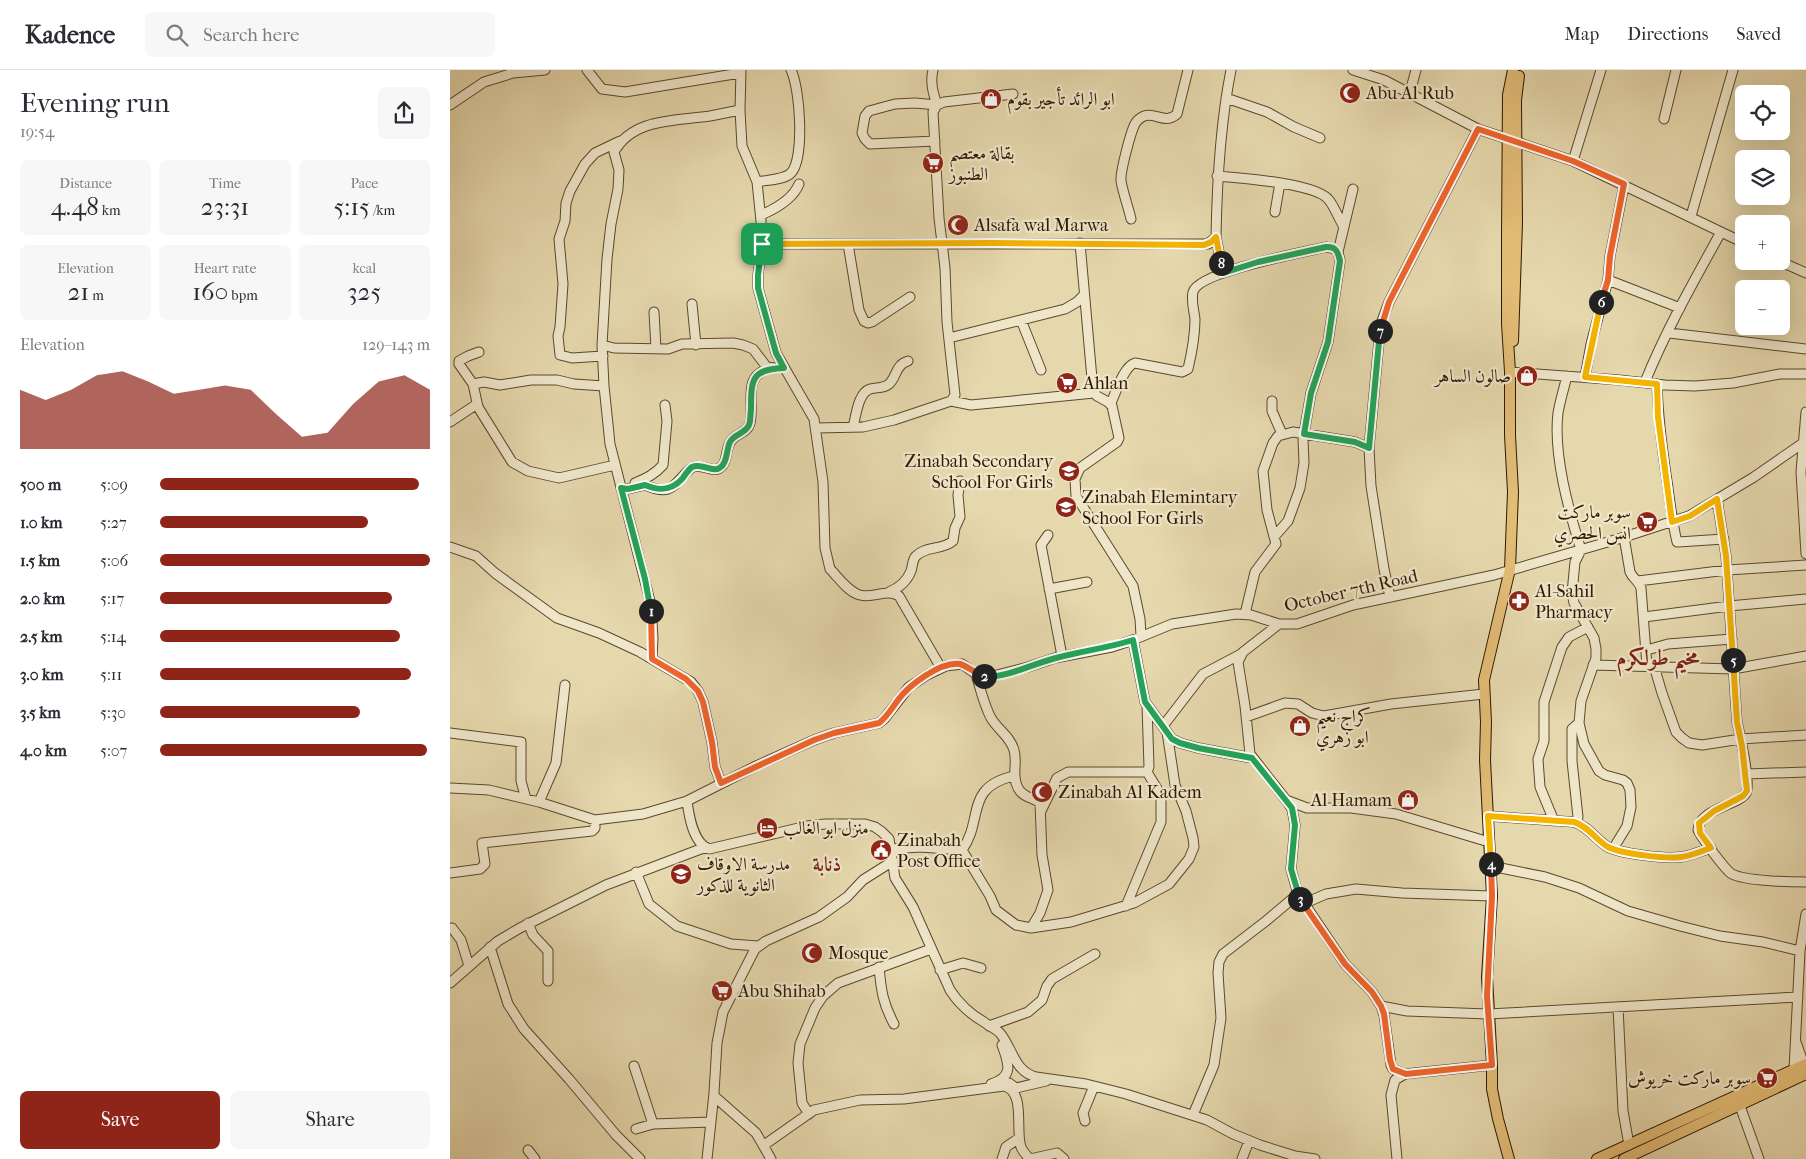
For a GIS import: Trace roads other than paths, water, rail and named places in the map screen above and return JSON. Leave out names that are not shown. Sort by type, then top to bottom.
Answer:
[{"type":"main road","points":[[1509,1158],[1492,1089],[1488,1014],[1487,976],[1492,896],[1485,760],[1484,680],[1488,655],[1512,555],[1513,492],[1510,435],[1510,372],[1515,323],[1512,140],[1508,95],[1513,70]]},
{"type":"main road","points":[[1512,140],[1520,70]]},
{"type":"main road","points":[[1597,1159],[1794,1070],[1805,1069]]},
{"type":"main road","points":[[1624,1159],[1740,1106],[1805,1069]]},
{"type":"street","points":[[450,105],[484,82],[513,73],[544,70]]},
{"type":"street","points":[[587,70],[602,89],[624,92],[741,71],[740,110],[742,146],[757,182],[761,215],[762,244],[758,288],[776,353],[812,413],[816,428],[823,482],[825,548],[830,569],[860,595],[868,596],[889,592],[898,588],[906,580],[918,554],[950,544],[953,541],[955,528],[960,517],[958,495],[960,481]]},
{"type":"street","points":[[757,182],[789,174],[793,170],[799,142],[799,110],[791,70]]},
{"type":"street","points":[[816,428],[863,427],[894,420],[950,401],[955,396],[949,338],[933,112],[937,105],[931,77],[933,70]]},
{"type":"street","points":[[1132,219],[1121,176],[1134,126],[1144,116],[1166,119],[1177,114],[1188,70]]},
{"type":"street","points":[[1223,273],[1216,237],[1217,176],[1226,98],[1232,70]]},
{"type":"street","points":[[1353,70],[1384,80],[1410,92],[1478,129],[1573,161],[1735,238]]},
{"type":"street","points":[[1383,70],[1384,80]]},
{"type":"street","points":[[1410,92],[1416,70]]},
{"type":"street","points":[[1573,161],[1601,70]]},
{"type":"street","points":[[1664,119],[1676,70]]},
{"type":"street","points":[[1691,216],[1733,70]]},
{"type":"street","points":[[935,141],[872,144],[865,140],[862,130],[864,116],[871,110],[905,103],[937,105],[944,102],[1013,94]]},
{"type":"street","points":[[1226,98],[1267,112],[1294,128],[1320,138]]},
{"type":"street","points":[[603,356],[572,358],[560,355],[558,336],[563,284],[558,239],[565,221],[566,204],[570,191],[595,153],[645,126],[668,120],[711,116],[740,110]]},
{"type":"street","points":[[1390,597],[1371,486],[1369,448],[1379,341],[1385,312],[1478,129]]},
{"type":"street","points":[[620,141],[614,152],[619,170],[618,189],[609,244],[602,345],[604,386],[610,444],[651,606],[652,659]]},
{"type":"street","points":[[1217,176],[1280,183],[1316,191],[1329,199],[1344,227]]},
{"type":"street","points":[[1275,212],[1280,183]]},
{"type":"street","points":[[761,215],[776,209],[797,190],[799,184]]},
{"type":"street","points":[[1585,377],[1593,334],[1608,280],[1610,256],[1624,184]]},
{"type":"street","points":[[1274,537],[1288,521],[1300,488],[1304,463],[1304,434],[1311,393],[1328,342],[1340,261],[1338,252],[1353,190]]},
{"type":"street","points":[[1645,382],[1680,308],[1722,232]]},
{"type":"street","points":[[762,244],[1080,243],[1204,245],[1216,237]]},
{"type":"street","points":[[1080,243],[1094,393]]},
{"type":"street","points":[[848,244],[860,314],[864,321],[872,322],[910,296]]},
{"type":"street","points":[[1126,906],[1161,822],[1161,794],[1147,772],[1149,763],[1146,733],[1147,705],[1137,638],[1140,619],[1133,586],[1076,496],[1075,479],[1080,468],[1117,442],[1119,438],[1111,403],[1127,368],[1132,364],[1182,372],[1188,369],[1193,346],[1194,290],[1196,287],[1223,273],[1258,262],[1326,247],[1332,247],[1338,252]]},
{"type":"street","points":[[1790,266],[1806,273]]},
{"type":"street","points":[[1608,280],[1680,308]]},
{"type":"street","points":[[949,338],[1066,308],[1077,302],[1084,294]]},
{"type":"street","points":[[692,304],[696,344]]},
{"type":"street","points":[[654,312],[656,349]]},
{"type":"street","points":[[1021,320],[1041,370]]},
{"type":"street","points":[[1669,332],[1806,349]]},
{"type":"street","points":[[602,345],[614,348],[668,350],[682,344],[724,342],[743,345],[756,352],[766,366],[771,368]]},
{"type":"street","points":[[479,352],[459,361],[462,369],[473,384],[477,404],[512,462],[528,471],[559,478],[615,464]]},
{"type":"street","points":[[853,427],[861,399],[865,393],[871,389],[887,385],[892,380],[898,367],[908,361]]},
{"type":"street","points":[[621,488],[628,489],[645,485],[655,489],[664,489],[675,486],[691,468],[700,465],[714,470],[721,467],[725,461],[727,448],[732,439],[743,433],[748,427],[750,421],[751,389],[754,380],[762,371],[771,368],[784,368]]},
{"type":"street","points":[[1510,372],[1696,386],[1719,385],[1780,374],[1806,374]]},
{"type":"street","points":[[1567,376],[1558,414],[1558,444],[1563,478],[1582,550],[1575,562],[1572,593],[1574,603],[1588,627],[1596,649],[1593,665],[1581,701],[1579,723],[1584,744],[1599,771],[1605,775],[1623,780],[1629,787],[1631,807],[1627,826],[1613,849]]},
{"type":"street","points":[[473,384],[484,382],[500,385],[531,380],[557,380],[574,384],[604,386]]},
{"type":"street","points":[[1657,384],[1658,417],[1672,522],[1678,542],[1724,539]]},
{"type":"street","points":[[950,401],[971,405],[1094,393],[1111,403]]},
{"type":"street","points":[[1272,401],[1272,411],[1282,434]]},
{"type":"street","points":[[450,422],[477,404]]},
{"type":"street","points":[[621,488],[647,478],[663,465],[667,421],[665,405]]},
{"type":"street","points":[[1806,412],[1801,472],[1806,554]]},
{"type":"street","points":[[1245,614],[1255,572],[1276,544],[1267,510],[1263,471],[1273,443],[1282,434],[1293,432],[1355,442],[1369,448]]},
{"type":"street","name":"October 7th Road","points":[[595,820],[643,814],[687,801],[721,783],[814,740],[834,733],[879,723],[910,687],[941,668],[962,664],[976,674],[989,677],[1062,656],[1112,647],[1172,624],[1245,614],[1279,624],[1296,624],[1353,605],[1452,585],[1509,571],[1690,516],[1754,477],[1803,442]]},
{"type":"street","points":[[1717,499],[1727,570],[1737,722],[1747,788],[1745,794],[1714,811],[1699,823],[1700,833],[1727,870],[1734,874],[1782,882],[1806,882]]},
{"type":"street","points":[[1048,535],[1041,545],[1062,656]]},
{"type":"street","points":[[1624,537],[1630,572],[1641,588],[1647,650],[1651,666],[1676,732],[1685,741],[1702,745],[1741,739],[1806,735]]},
{"type":"street","points":[[450,547],[476,556],[495,573],[557,618],[599,632],[686,679],[698,691],[703,702],[712,742],[715,767],[721,783]]},
{"type":"street","points":[[1638,581],[1727,570],[1806,565]]},
{"type":"street","points":[[1049,588],[1088,582]]},
{"type":"street","points":[[889,592],[899,596],[941,668]]},
{"type":"street","points":[[1644,617],[1729,606],[1806,599]]},
{"type":"street","points":[[962,850],[990,896],[996,910],[1016,925],[1031,928],[1071,922],[1126,906],[1169,884],[1193,852],[1193,838],[1186,811],[1175,785],[1165,729],[1203,674],[1241,654],[1279,624]]},
{"type":"street","points":[[1554,821],[1540,787],[1538,760],[1544,741],[1544,702],[1562,647],[1569,637],[1588,627]]},
{"type":"street","points":[[1647,650],[1668,644],[1732,639]]},
{"type":"street","points":[[1241,654],[1238,665],[1252,758],[1292,808],[1295,825],[1291,869],[1298,894],[1345,964],[1372,992],[1384,1014],[1391,1065],[1391,1095],[1397,1159]]},
{"type":"street","points":[[1593,665],[1733,669],[1806,656]]},
{"type":"street","points":[[976,674],[990,716],[1008,736],[1014,749],[1016,759],[1014,776],[1020,792],[1040,803],[1042,855],[1048,890],[1040,912],[1031,928]]},
{"type":"street","points":[[539,802],[556,762],[565,685]]},
{"type":"street","points":[[1246,717],[1285,703],[1298,704],[1312,713],[1324,716],[1391,704],[1484,694]]},
{"type":"street","points":[[1147,705],[1172,739],[1198,748],[1252,758]]},
{"type":"street","points":[[1576,823],[1578,817],[1572,761],[1572,729],[1579,723]]},
{"type":"street","points":[[450,733],[521,742],[521,782],[526,799]]},
{"type":"street","points":[[1040,813],[1057,778],[1068,772],[1147,772]]},
{"type":"street","points":[[1746,774],[1806,772]]},
{"type":"street","points":[[962,850],[969,839],[980,798],[988,788],[1000,779],[1014,776]]},
{"type":"street","points":[[450,788],[489,790],[539,802],[595,820],[595,828],[592,831],[482,843],[485,864],[480,869],[450,873]]},
{"type":"street","points":[[1286,800],[1307,808],[1351,808],[1396,814],[1489,842]]},
{"type":"street","points":[[687,801],[689,814],[698,841],[706,848]]},
{"type":"street","points":[[1488,816],[1576,823],[1584,826],[1602,843],[1613,849],[1649,856],[1681,857],[1711,848]]},
{"type":"street","points":[[450,984],[490,947],[528,923],[606,884],[636,872],[706,848],[807,826],[843,823],[865,824],[875,827],[889,839],[895,878],[913,907],[940,970],[957,1001],[965,1009],[998,1031],[1017,1065],[1029,1075]]},
{"type":"street","points":[[892,849],[920,847],[962,850]]},
{"type":"street","points":[[707,1159],[714,1096],[717,1043],[723,1012],[758,946],[819,917],[848,898],[863,880],[893,861]]},
{"type":"street","points":[[1491,866],[1545,876],[1580,888],[1628,911],[1680,926],[1720,936],[1763,942],[1800,951]]},
{"type":"street","points":[[636,872],[649,904],[677,926],[731,944],[758,946]]},
{"type":"street","points":[[1304,904],[1326,894],[1356,888],[1400,893],[1492,896]]},
{"type":"street","points":[[1193,1115],[1214,1065],[1221,1018],[1219,962],[1223,954],[1298,894]]},
{"type":"street","points":[[1794,1070],[1800,951],[1806,914]]},
{"type":"street","points":[[528,923],[533,935],[548,952],[548,981]]},
{"type":"street","points":[[452,928],[461,940],[469,966]]},
{"type":"street","points":[[490,947],[508,1004],[524,1029],[616,1135],[640,1159]]},
{"type":"street","points":[[809,1114],[802,1103],[798,1063],[800,1044],[815,1008],[823,996],[838,983],[931,949]]},
{"type":"street","points":[[989,1025],[1028,1012],[1042,1000],[1052,979],[1095,954]]},
{"type":"street","points":[[940,970],[963,963],[981,968]]},
{"type":"street","points":[[879,968],[885,1008],[894,1024]]},
{"type":"street","points":[[1381,1006],[1407,1011],[1488,1014],[1798,997]]},
{"type":"street","points":[[1618,1007],[1623,1111],[1629,1145]]},
{"type":"street","points":[[967,1092],[999,1082],[1007,1075],[1006,1055],[989,1025]]},
{"type":"street","points":[[1796,1042],[1805,1069]]},
{"type":"street","points":[[1391,1065],[1393,1069],[1406,1074]]},
{"type":"street","points":[[1391,1095],[1395,1080],[1406,1074],[1492,1065]]},
{"type":"street","points":[[634,1066],[654,1124]]},
{"type":"street","points":[[1056,1079],[1027,1084],[1019,1088],[1009,1084],[1008,1078],[1011,1073],[1016,1071],[1094,1086],[1126,1094],[1193,1115],[1249,1141],[1295,1156],[1315,1159]]},
{"type":"street","points":[[1027,1084],[1023,1089],[1019,1112],[1019,1138],[1022,1150],[1030,1159],[1057,1153],[1064,1159]]},
{"type":"street","points":[[764,1145],[790,1129],[814,1110],[860,1100],[904,1099],[1004,1086],[1010,1088],[1015,1094],[1019,1112]]},
{"type":"street","points":[[1086,1121],[1083,1113],[1094,1086]]},
{"type":"street","points":[[714,1096],[754,1132],[764,1145],[771,1159]]},
{"type":"street","points":[[1740,1106],[1759,1159]]},
{"type":"street","points":[[636,1129],[654,1124],[710,1122]]},
{"type":"street","points":[[1002,1159],[1006,1146],[1019,1138]]},
{"type":"street","points":[[1242,1159],[1249,1141]]},
{"type":"street","points":[[528,1150],[535,1159]]},
{"type":"place","name":"Abu Al Rub","points":[[1350,93]]},
{"type":"place","name":"ابو الرائد تأجير بقوم","points":[[991,99]]},
{"type":"place","name":"بقالة معتصم الطنبوز","points":[[933,163]]},
{"type":"place","name":"Alsafa wal Marwa","points":[[958,225]]},
{"type":"place","name":"صالون الساهر","points":[[1527,376]]},
{"type":"place","name":"Ahlan","points":[[1067,383]]},
{"type":"place","name":"Zinabah Secondary School For Girls","points":[[1069,471]]},
{"type":"place","name":"Zinabah Elemintary School For Girls","points":[[1066,507]]},
{"type":"place","name":"سوبر ماركت انس الحصري","points":[[1647,522]]},
{"type":"place","name":"Al-Sahil Pharmacy","points":[[1519,601]]},
{"type":"place","name":"كراج نعيم ابو زهري","points":[[1300,726]]},
{"type":"place","name":"Zinabah Al Kadem","points":[[1042,792]]},
{"type":"place","name":"Al Hamam","points":[[1408,800]]},
{"type":"place","name":"منزل ابو الغالب","points":[[767,828]]},
{"type":"place","name":"Zinabah Post Office","points":[[881,850]]},
{"type":"place","name":"مدرسة الاوقاف الثانوية للذكور","points":[[681,874]]},
{"type":"place","name":"Mosque","points":[[812,953]]},
{"type":"place","name":"Abu Shihab","points":[[722,991]]},
{"type":"place","name":"سوبر ماركت خريوش","points":[[1767,1078]]},
{"type":"district","name":"مخيم طولكرم","points":[[1658,658]]},
{"type":"district","name":"ذنابة","points":[[827,864]]}]
